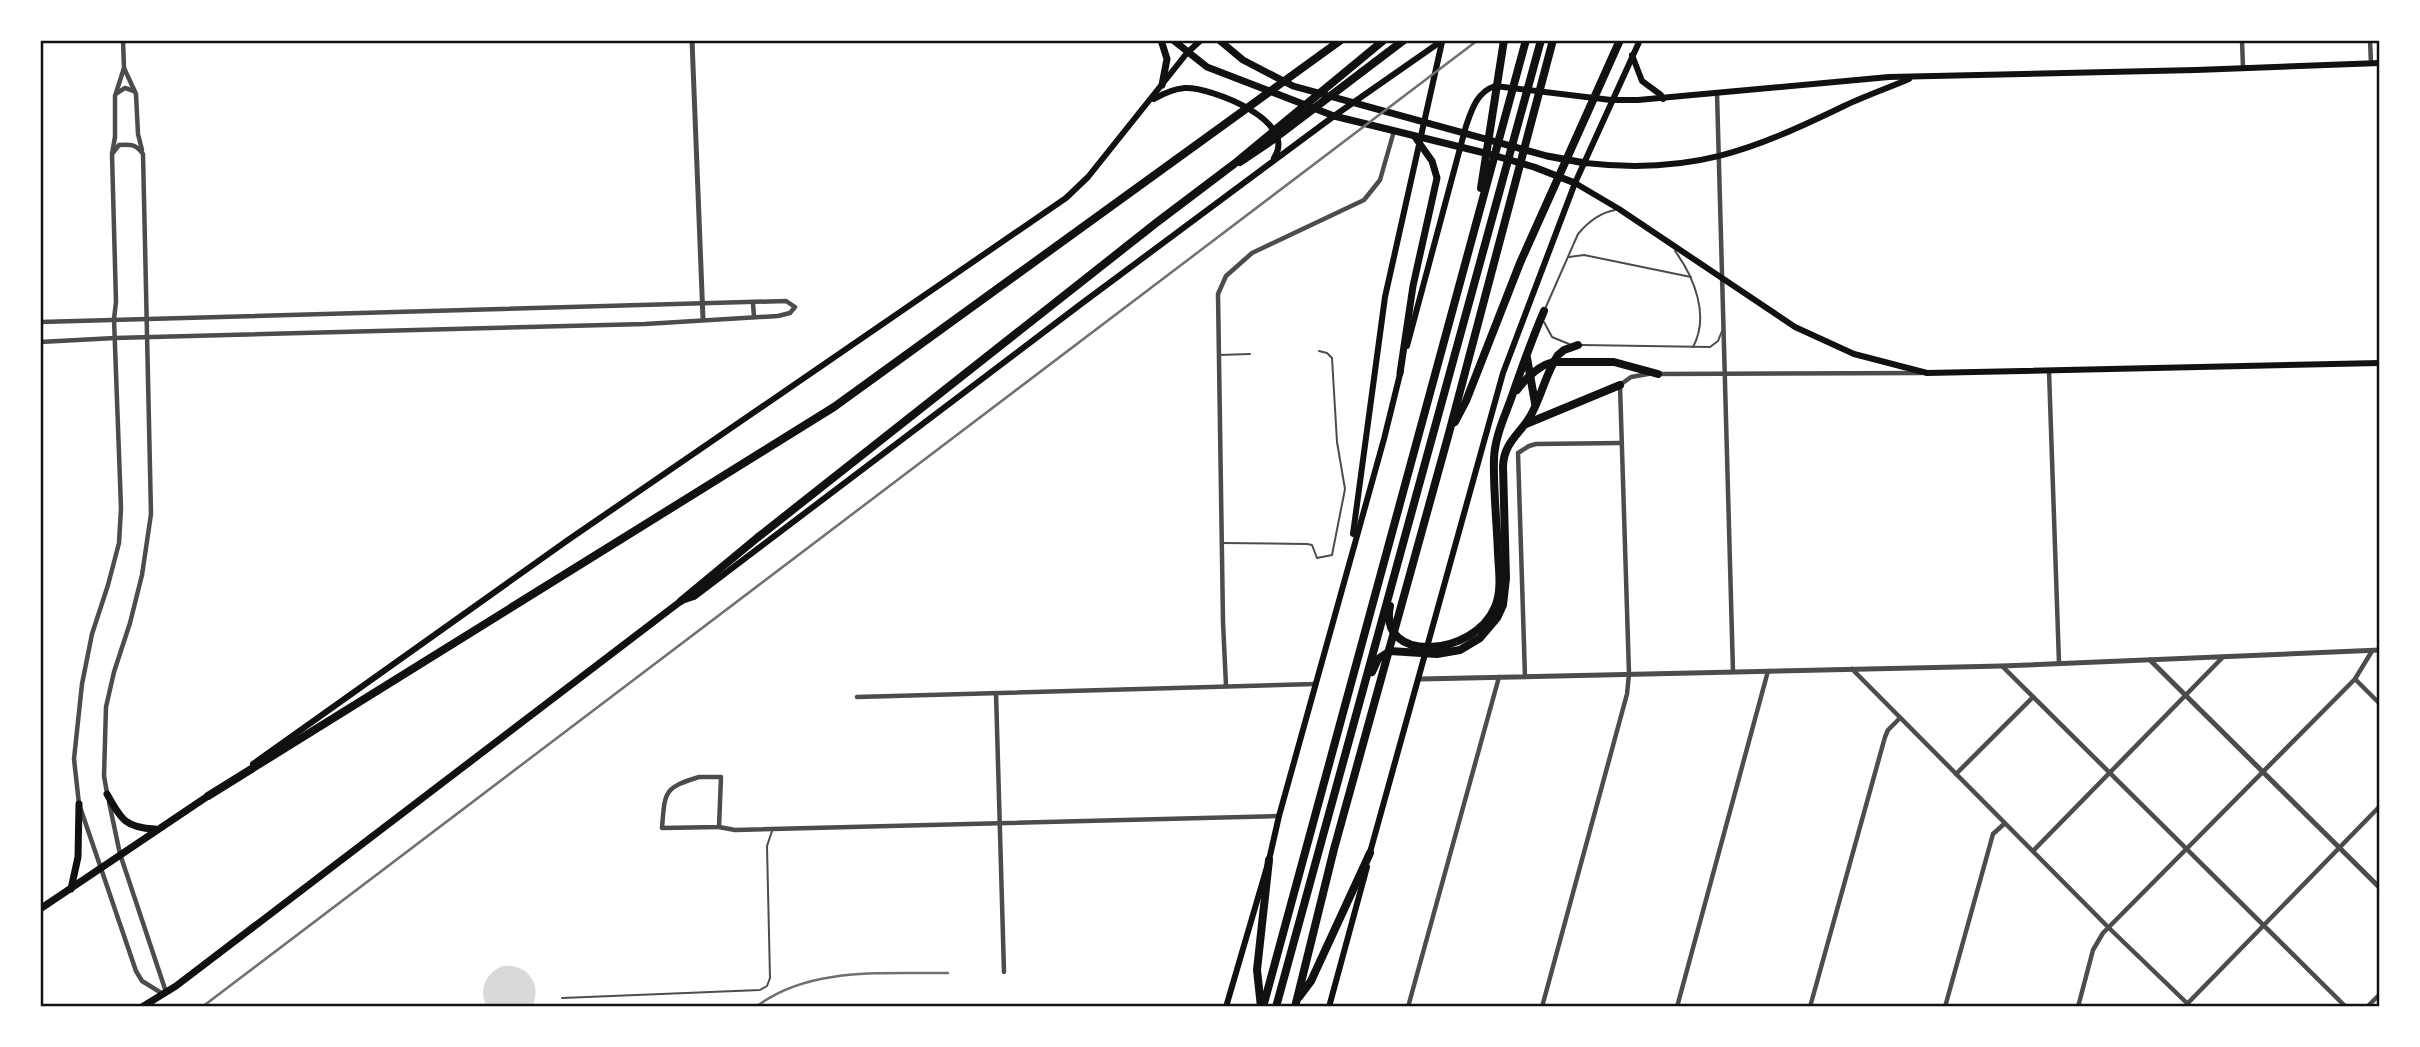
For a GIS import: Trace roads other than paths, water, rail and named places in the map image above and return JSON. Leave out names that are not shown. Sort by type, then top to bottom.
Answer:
[{"type":"highway","points":[[681,601],[757,538],[1234,164],[1384,40]]},
{"type":"highway","points":[[1234,164],[1271,141],[1404,40]]},
{"type":"highway","points":[[1476,225],[1504,40]]},
{"type":"highway","points":[[1262,1007],[1526,40]]},
{"type":"highway","points":[[1276,1007],[1541,40]]},
{"type":"highway","points":[[1296,1003],[1334,849],[1449,433],[1553,40]]},
{"type":"highway","points":[[1449,433],[1466,401],[1520,263],[1620,40]]},
{"type":"highway","points":[[208,796],[834,407],[1338,42]]},
{"type":"highway","points":[[1403,545],[1388,621],[1395,635],[1410,644],[1433,647],[1455,644],[1476,632],[1495,608],[1503,578],[1495,453],[1499,432],[1544,311]]},
{"type":"highway","points":[[1345,754],[1378,659],[1390,651],[1437,654],[1460,650],[1480,638],[1497,618],[1503,605],[1503,458],[1510,440],[1524,425],[1535,407],[1553,362],[1564,350],[1578,345]]},
{"type":"highway","points":[[1527,351],[1535,407]]},
{"type":"highway","points":[[1513,395],[1530,375],[1553,362],[1614,362],[1658,374]]},
{"type":"highway","points":[[1524,425],[1620,386]]},
{"type":"highway","points":[[1296,1003],[1311,981],[1370,853]]},
{"type":"highway","points":[[1262,1007],[1257,970],[1269,860]]},
{"type":"main road","points":[[1161,40],[1167,59],[1162,85]]},
{"type":"main road","points":[[1173,40],[1207,67],[1334,116],[1500,157],[1575,183],[1619,209],[1795,327],[1854,354],[1927,373],[2380,363]]},
{"type":"main road","points":[[40,909],[208,796],[579,532],[1066,198],[1088,177],[1187,53],[1201,40]]},
{"type":"main road","points":[[1219,40],[1243,60],[1293,86],[1547,156],[1627,167],[1676,165],[1718,158],[1782,136],[1847,104],[1913,77]]},
{"type":"main road","points":[[142,1007],[681,601],[694,597],[1334,116],[1443,40]]},
{"type":"main road","points":[[1350,557],[1385,297],[1443,40]]},
{"type":"main road","points":[[1329,1007],[1503,373],[1575,183],[1640,40]]},
{"type":"main road","points":[[1632,55],[1642,81],[1663,99]]},
{"type":"main road","points":[[1226,1007],[1384,439],[1466,126],[1477,99],[1486,89],[1495,86],[1611,100],[1663,99],[1889,76],[2380,63]]},
{"type":"main road","points":[[1147,104],[1164,93],[1182,88],[1216,93],[1256,113],[1270,125],[1279,142],[1277,154],[1271,163]]},
{"type":"main road","points":[[1400,373],[1413,286],[1437,178],[1433,161],[1415,136]]},
{"type":"main road","points":[[107,794],[120,818],[138,828],[156,830]]},
{"type":"main road","points":[[71,889],[78,857],[79,804]]},
{"type":"street","points":[[123,40],[124,68],[114,96],[115,137],[112,155],[116,302],[114,319],[121,508],[119,543],[92,634],[82,684],[74,759],[79,804],[136,971],[142,981],[164,993]]},
{"type":"street","points":[[692,40],[703,319]]},
{"type":"street","points":[[2242,40],[2243,68]]},
{"type":"street","points":[[2370,40],[2371,63]]},
{"type":"street","points":[[124,68],[136,94],[138,134],[143,154],[151,514],[142,575],[106,707],[104,776],[120,854],[164,993]]},
{"type":"street","points":[[114,96],[125,88],[131,88],[136,94]]},
{"type":"street","points":[[1717,93],[1733,672]]},
{"type":"street","points":[[1226,686],[1218,294],[1226,276],[1252,253],[1364,200],[1380,180],[1394,131]]},
{"type":"street","points":[[112,155],[119,145],[130,144],[139,148],[143,154]]},
{"type":"street","points":[[40,322],[786,301],[795,307],[784,315],[645,324],[40,342]]},
{"type":"street","points":[[751,303],[751,317]]},
{"type":"street","points":[[2049,371],[2059,663]]},
{"type":"street","points":[[1542,1007],[1627,694],[1629,674],[1620,386],[1637,375],[1658,374],[1927,373]]},
{"type":"street","points":[[1525,677],[1518,453],[1536,444],[1621,443]]},
{"type":"street","points":[[1420,679],[2002,666],[2380,650]]},
{"type":"street","points":[[2078,1007],[2098,939],[2355,679],[2372,651]]},
{"type":"street","points":[[2033,851],[2224,657]]},
{"type":"street","points":[[2150,660],[2380,888]]},
{"type":"street","points":[[2002,666],[2346,1007]]},
{"type":"street","points":[[1851,668],[2004,824],[2189,1005],[2380,806]]},
{"type":"street","points":[[1677,1007],[1768,671]]},
{"type":"street","points":[[1408,1007],[1499,677]]},
{"type":"street","points":[[2355,679],[2380,704]]},
{"type":"street","points":[[857,697],[1316,684]]},
{"type":"street","points":[[996,693],[1004,972]]},
{"type":"street","points":[[1956,774],[2033,697]]},
{"type":"street","points":[[1810,1007],[1885,737],[1899,719]]},
{"type":"street","points":[[719,827],[721,777],[699,777],[677,784],[665,797],[663,828],[719,827],[735,830],[1279,816]]},
{"type":"street","points":[[1945,1007],[1993,835],[2004,824]]},
{"type":"street","points":[[2367,1007],[2380,993]]},
{"type":"lane","points":[[1619,209],[1599,215],[1578,234],[1544,311],[1544,321],[1552,337],[1578,345],[1692,348],[1710,347],[1718,341],[1723,328]]},
{"type":"lane","points":[[1670,243],[1691,277],[1698,299],[1699,327],[1692,348]]},
{"type":"lane","points":[[1568,257],[1584,255],[1691,277]]},
{"type":"lane","points":[[1221,543],[1307,544],[1312,545],[1317,558],[1332,555],[1345,489],[1337,442],[1332,358],[1319,351]]},
{"type":"lane","points":[[1219,355],[1250,354]]},
{"type":"lane","points":[[562,998],[760,990],[767,986],[770,978],[767,846],[770,831],[778,828]]},
{"type":"railway","points":[[202,1007],[1478,40]]},
{"type":"railway","points":[[756,1007],[777,994],[823,978],[873,973],[948,973]]}]
